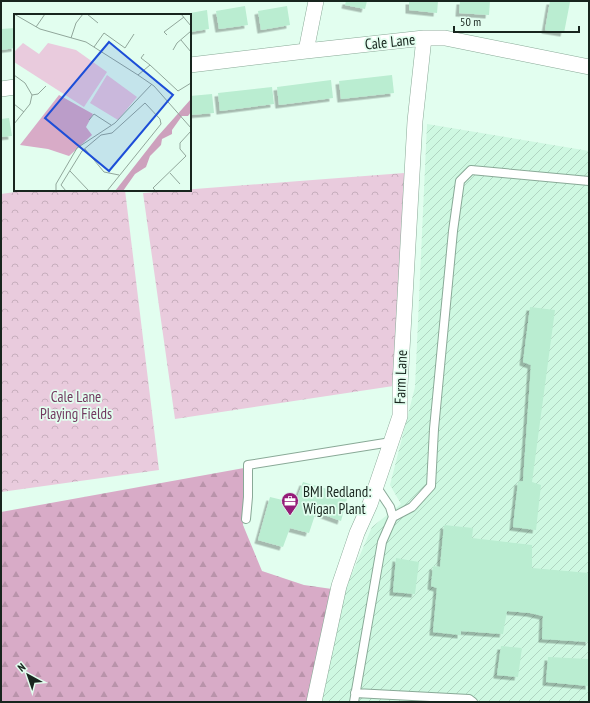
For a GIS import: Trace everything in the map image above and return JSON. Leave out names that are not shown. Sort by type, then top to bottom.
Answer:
[{"type":"street","points":[[306,51],[316,1]]},
{"type":"street","name":"Cale Lane","points":[[191,65],[424,38],[445,38],[589,67]]},
{"type":"street","name":"Farm Lane","points":[[314,702],[339,586],[357,533],[370,504],[400,416],[400,385],[415,121],[424,38]]},
{"type":"street","points":[[1,89],[14,87]]},
{"type":"lane","points":[[354,702],[382,542],[393,517],[412,507],[431,486],[434,429],[448,279],[460,181],[471,170],[589,181]]},
{"type":"lane","points":[[246,519],[248,465],[391,442]]},
{"type":"lane","points":[[376,486],[390,507],[393,517]]},
{"type":"lane","points":[[355,693],[470,699],[472,702]]},
{"type":"shaded area","points":[[427,124],[589,151],[589,702],[320,702],[344,592],[372,527],[401,504],[390,485],[415,387]]},
{"type":"green space","points":[[404,173],[400,385],[175,419],[143,193],[191,191],[191,189]]},
{"type":"green space","name":"Cale Lane Playing Fields","points":[[22,191],[125,191],[159,470],[1,492],[1,194]]},
{"type":"green space","points":[[244,468],[243,525],[262,571],[304,585],[332,589],[308,702],[1,702],[1,512]]},
{"type":"building","points":[[346,1],[367,1],[365,9],[345,5]]},
{"type":"building","points":[[409,1],[438,1],[437,13],[409,10]]},
{"type":"building","points":[[460,1],[490,1],[489,15],[459,13]]},
{"type":"building","points":[[550,1],[570,2],[564,33],[545,30]]},
{"type":"building","points":[[245,6],[248,25],[219,29],[216,11]]},
{"type":"building","points":[[287,6],[290,25],[261,30],[258,11]]},
{"type":"building","points":[[207,10],[209,29],[191,32],[191,14],[185,14]]},
{"type":"building","points":[[14,28],[14,48],[1,50],[1,29]]},
{"type":"building","points":[[392,75],[394,93],[341,99],[339,81]]},
{"type":"building","points":[[331,80],[333,98],[279,105],[277,87]]},
{"type":"building","points":[[272,87],[274,104],[220,111],[218,93]]},
{"type":"building","points":[[212,94],[214,113],[191,115],[191,96]]},
{"type":"building","points":[[9,118],[12,136],[1,137],[1,119]]},
{"type":"building","points":[[530,307],[555,310],[532,482],[541,485],[536,530],[513,527],[518,482],[523,481],[531,365],[523,362]]},
{"type":"building","name":"BMI Redland: Wigan Plant","points":[[303,482],[348,495],[341,521],[316,512],[309,533],[290,528],[283,547],[258,540],[270,497],[295,503]]},
{"type":"building","points":[[444,525],[473,528],[472,538],[532,545],[532,568],[589,573],[589,642],[542,639],[543,616],[507,611],[503,634],[461,631],[461,635],[433,632],[437,588],[431,586],[433,566],[440,567]]},
{"type":"building","points":[[396,558],[419,562],[415,594],[393,592]]},
{"type":"building","points":[[501,646],[522,648],[518,677],[497,675]]},
{"type":"building","points":[[548,657],[589,659],[589,686],[546,682]]},
{"type":"place","name":"BMI Redland: Wigan Plant","points":[[290,516]]}]
